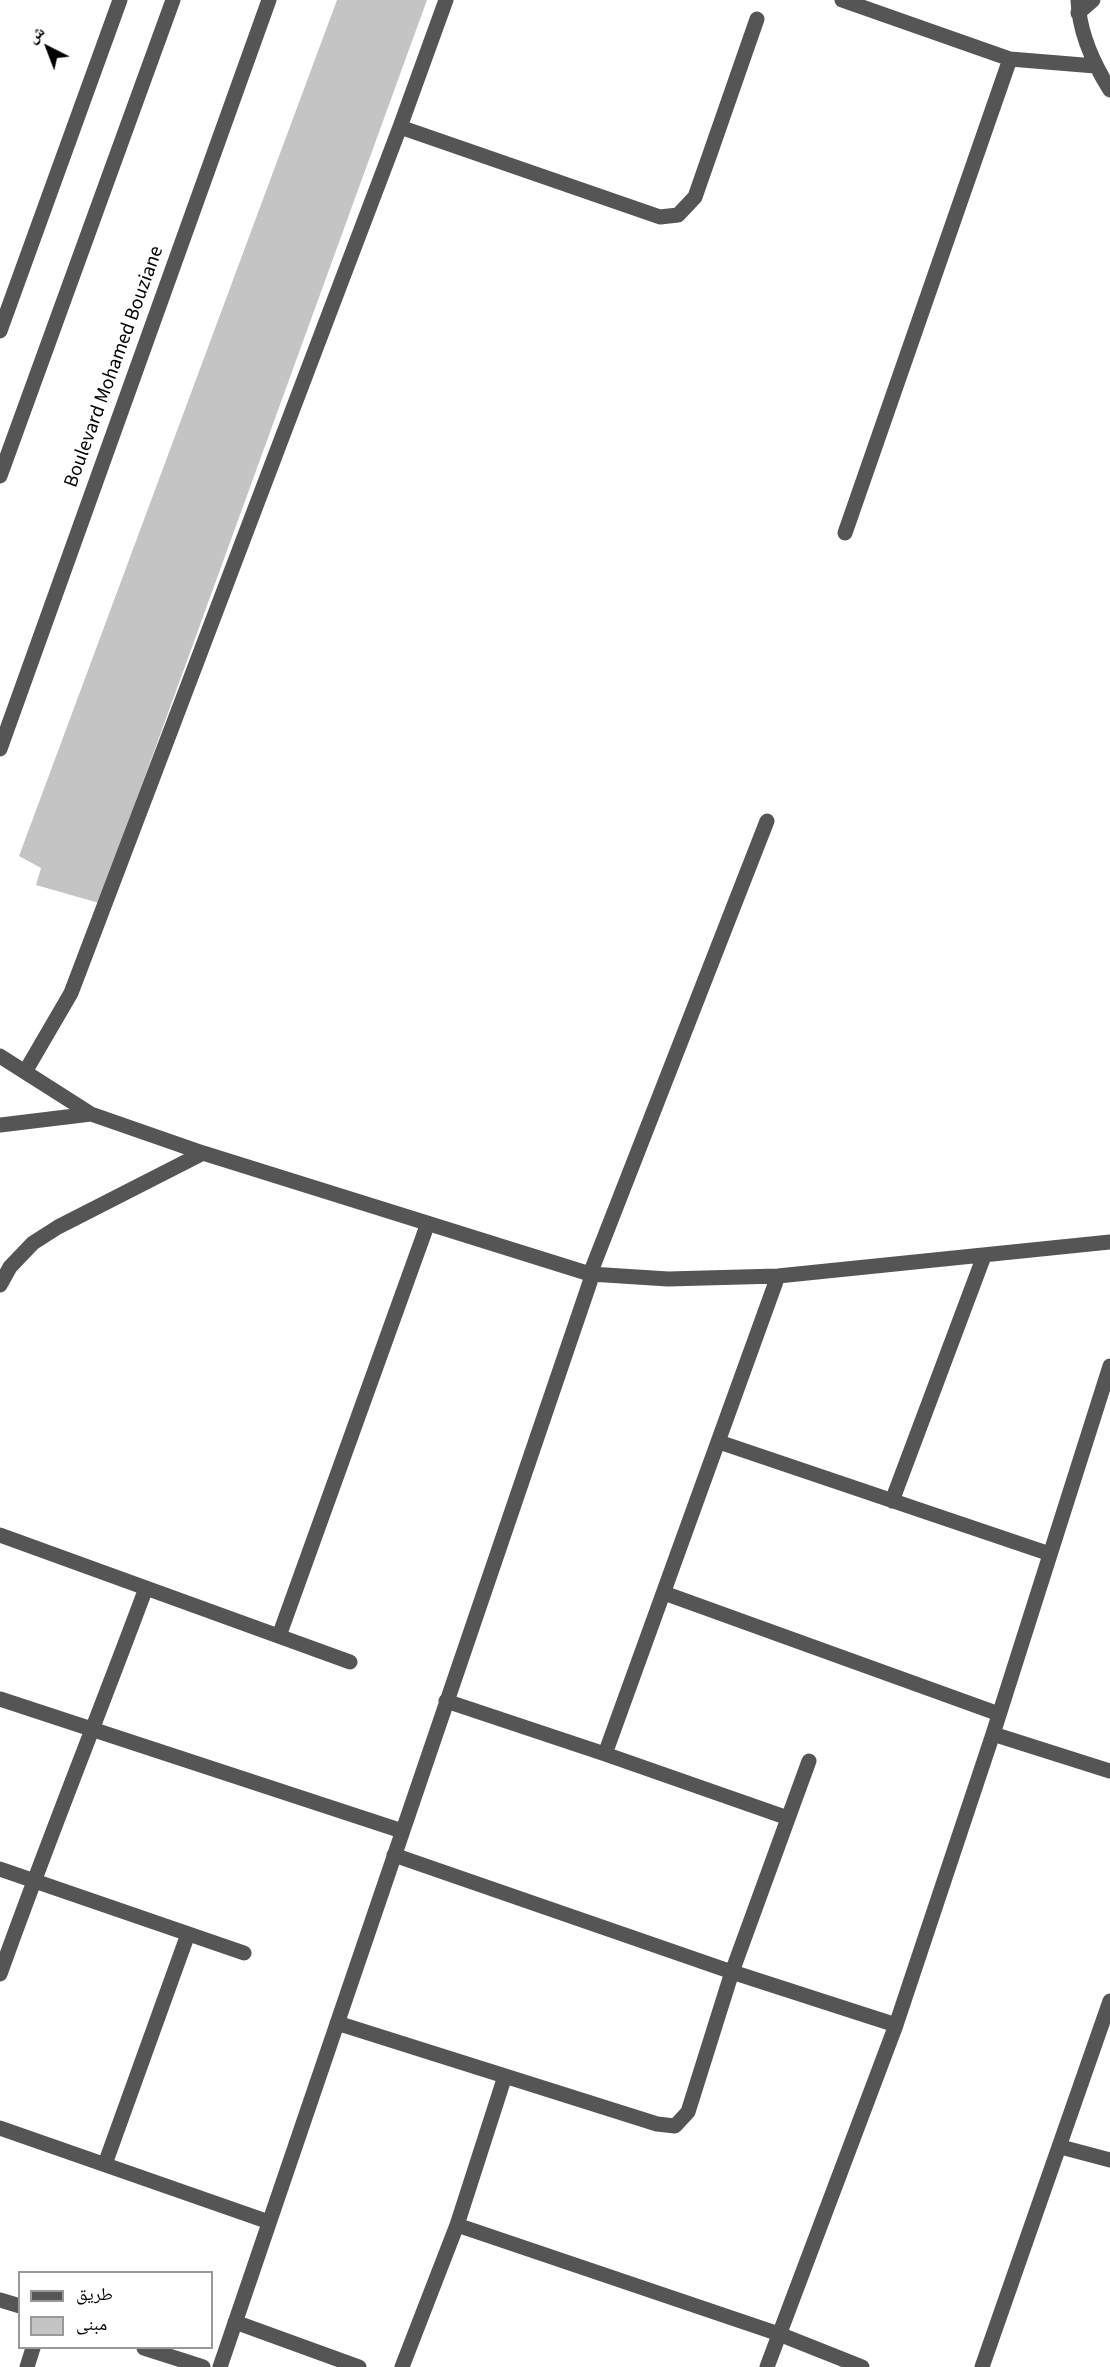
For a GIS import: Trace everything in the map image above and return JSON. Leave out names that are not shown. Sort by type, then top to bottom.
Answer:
[{"type":"street","points":[[0,331],[120,0]]},
{"type":"street","points":[[0,476],[173,0]]},
{"type":"street","name":"Boulevard Mohamed Bouziane","points":[[0,749],[270,0]]},
{"type":"street","points":[[26,1072],[71,993],[400,127],[446,0]]},
{"type":"street","points":[[842,0],[1010,59],[1095,66]]},
{"type":"street","points":[[1093,0],[1078,6],[1095,66],[1110,90]]},
{"type":"street","points":[[400,127],[660,217],[678,214],[695,197],[757,19]]},
{"type":"street","points":[[845,533],[1010,59]]},
{"type":"street","points":[[220,2367],[590,1282],[590,1274],[767,821]]},
{"type":"street","points":[[0,1056],[91,1114],[203,1153],[590,1274],[668,1280],[778,1276],[1110,1242]]},
{"type":"street","points":[[0,1125],[91,1114]]},
{"type":"street","points":[[0,1285],[10,1267],[33,1243],[58,1227],[203,1153]]},
{"type":"street","points":[[279,1636],[428,1223]]},
{"type":"street","points":[[892,1501],[984,1256]]},
{"type":"street","points":[[605,1754],[778,1276]]},
{"type":"street","points":[[767,2367],[896,2025],[993,1734],[1110,1366]]},
{"type":"street","points":[[719,1442],[1050,1554]]},
{"type":"street","points":[[0,1534],[350,1662]]},
{"type":"street","points":[[0,1974],[33,1881],[146,1588]]},
{"type":"street","points":[[664,1593],[999,1714]]},
{"type":"street","points":[[0,1699],[402,1831]]},
{"type":"street","points":[[446,1701],[788,1818]]},
{"type":"street","points":[[993,1734],[1110,1771]]},
{"type":"street","points":[[337,2023],[657,2124],[675,2126],[688,2112],[732,1972],[809,1761]]},
{"type":"street","points":[[394,1855],[732,1972],[896,2025]]},
{"type":"street","points":[[0,1869],[244,1953]]},
{"type":"street","points":[[105,2164],[188,1934]]},
{"type":"street","points":[[982,2367],[1061,2147],[1110,2001]]},
{"type":"street","points":[[402,2367],[457,2225],[505,2076]]},
{"type":"street","points":[[0,2128],[269,2222]]},
{"type":"street","points":[[1061,2147],[1110,2160]]},
{"type":"street","points":[[457,2225],[779,2334],[862,2367]]},
{"type":"street","points":[[0,2300],[18,2306]]},
{"type":"street","points":[[235,2322],[359,2367]]},
{"type":"street","points":[[27,2367],[33,2349]]},
{"type":"street","points":[[147,2349],[203,2367]]},
{"type":"building","points":[[337,0],[427,0],[99,903],[36,885],[41,868],[19,856]]}]
